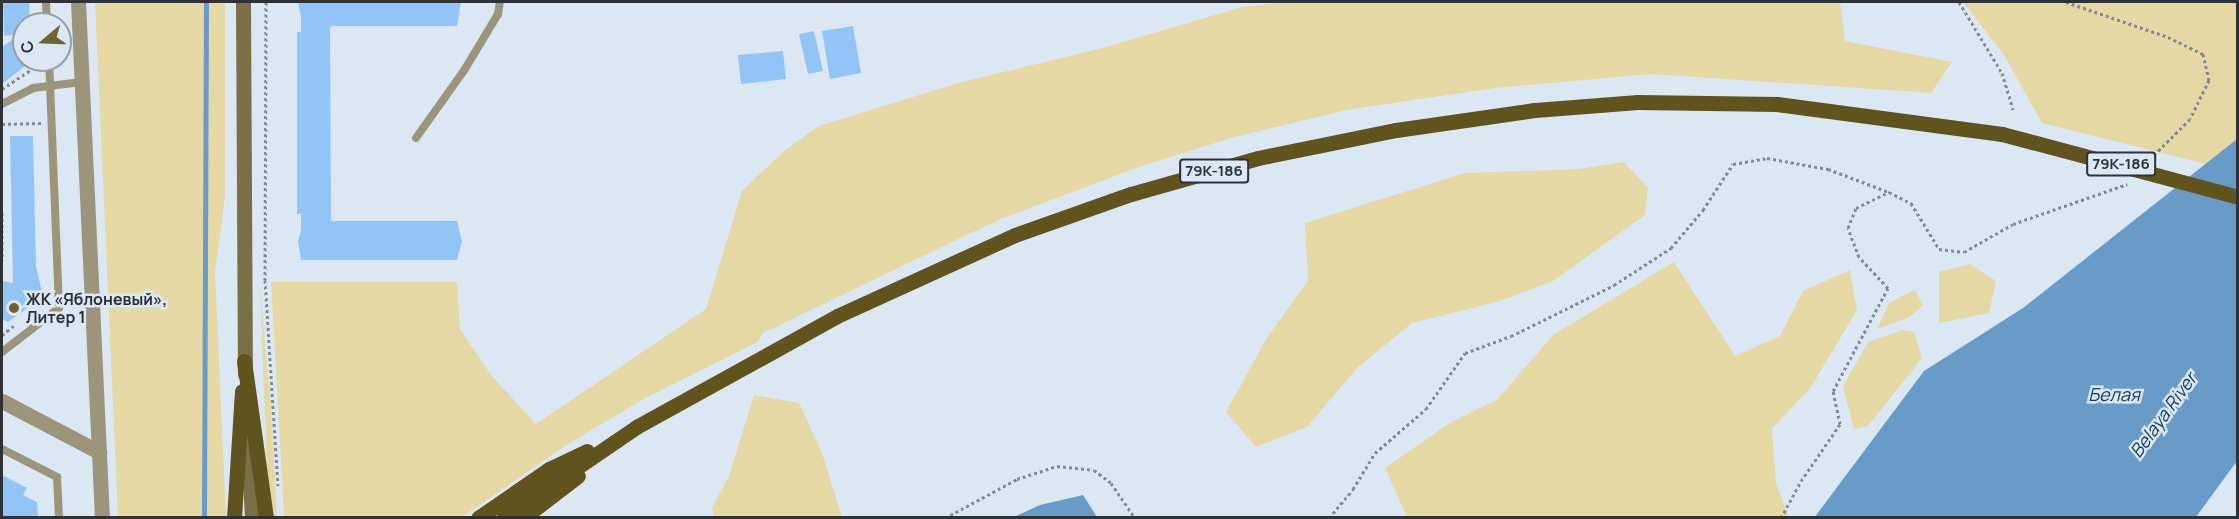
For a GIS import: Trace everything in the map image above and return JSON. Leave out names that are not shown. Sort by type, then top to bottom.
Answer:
[{"type":"main road","points":[[243,2],[244,361],[252,518]]},
{"type":"main road","name":"79К-186","points":[[502,518],[638,426],[837,316],[1015,235],[1131,194],[1258,158],[1396,130],[1535,110],[1638,102],[1777,104],[2002,134],[2238,197]]},
{"type":"main road","points":[[234,518],[244,361]]},
{"type":"main road","points":[[244,361],[266,518]]},
{"type":"main road","points":[[478,518],[549,469],[638,426]]},
{"type":"main road","points":[[523,518],[638,426]]},
{"type":"street","points":[[78,2],[102,518]]},
{"type":"street","points":[[2,401],[99,452]]},
{"type":"lane","points":[[416,138],[465,69],[498,14],[500,2]]},
{"type":"lane","points":[[2,352],[59,308],[49,72]]},
{"type":"lane","points":[[2,104],[33,88],[82,82]]},
{"type":"lane","points":[[2,448],[57,477],[59,518]]},
{"type":"path","points":[[266,2],[265,280],[279,494]]},
{"type":"path","points":[[1959,2],[2002,73],[2013,109]]},
{"type":"path","points":[[2,89],[29,72]]},
{"type":"path","points":[[2,124],[42,123]]},
{"type":"path","points":[[1329,518],[1353,489],[1376,453],[1426,409],[1465,353],[1511,336],[1603,290],[1661,254],[1703,210],[1733,164],[1767,158],[1828,169],[1889,192],[1856,208],[1848,228],[1859,257],[1888,288],[1833,391],[1840,424],[1812,464],[1781,518]]},
{"type":"path","points":[[2,212],[2,260]]},
{"type":"path","points":[[945,518],[1017,479],[1057,466],[1094,470],[1111,483],[1135,518]]},
{"type":"shaded area","points":[[95,2],[225,2],[225,197],[215,272],[226,517],[118,517]]},
{"type":"shaded area","points":[[1288,2],[1840,2],[1845,41],[1952,62],[1931,93],[1651,74],[1495,88],[1346,110],[1231,138],[1136,168],[998,220],[763,333],[757,342],[647,397],[568,444],[462,517],[284,517],[271,282],[457,282],[460,329],[491,375],[536,424],[706,309],[742,191],[784,151],[819,126],[958,83],[1106,47],[1242,7]]},
{"type":"shaded area","points":[[1963,2],[2237,2],[2237,139],[2206,164],[2042,123],[2004,55]]},
{"type":"shaded area","points":[[1624,162],[1648,188],[1645,215],[1553,281],[1500,301],[1412,323],[1357,368],[1307,427],[1256,447],[1226,412],[1268,336],[1308,281],[1305,223],[1465,173],[1579,169]]},
{"type":"shaded area","points":[[1674,262],[1735,356],[1780,336],[1803,291],[1850,270],[1857,310],[1811,387],[1772,429],[1776,484],[1789,517],[1407,517],[1385,468],[1451,422],[1497,400],[1553,335]]},
{"type":"shaded area","points":[[1970,264],[1996,281],[1989,313],[1939,323],[1939,272]]},
{"type":"shaded area","points":[[260,286],[271,407],[277,517],[270,517],[268,498]]},
{"type":"shaded area","points":[[1915,290],[1923,305],[1910,317],[1877,329],[1889,303]]},
{"type":"shaded area","points":[[1902,330],[1914,332],[1922,358],[1868,426],[1854,429],[1843,386],[1868,342]]},
{"type":"shaded area","points":[[754,395],[799,403],[822,453],[842,517],[714,517],[712,508],[729,476]]},
{"type":"water","name":"Белая","points":[[2237,139],[2237,461],[2196,517],[1814,518],[1924,371],[2023,308]]},
{"type":"water","points":[[1083,495],[1097,517],[1014,517],[1040,505]]},
{"type":"building","points":[[3,2],[29,2],[29,12],[12,12],[12,35],[4,36]]},
{"type":"building","points":[[298,2],[461,2],[457,26],[330,26],[331,221],[457,221],[462,241],[457,260],[301,260],[298,241],[301,231],[301,214],[297,214],[297,32],[301,32]]},
{"type":"building","points":[[853,26],[861,73],[830,79],[822,31]]},
{"type":"building","points":[[814,31],[823,71],[808,74],[799,34]]},
{"type":"building","points":[[12,40],[12,72],[18,72],[2,84],[2,47]]},
{"type":"building","points":[[783,51],[786,79],[741,84],[738,55]]},
{"type":"building","points":[[10,136],[33,136],[36,266],[43,297],[8,322],[2,319],[2,281],[13,283]]},
{"type":"building","points":[[2,475],[27,488],[23,495],[37,502],[38,518],[2,516]]},
{"type":"waterway","points":[[204,518],[206,2]]},
{"type":"place","name":"ЖК «Яблоневый», Литер 1","points":[[14,308]]},
{"type":"water label","name":"Belaya River","points":[[2163,415]]}]
